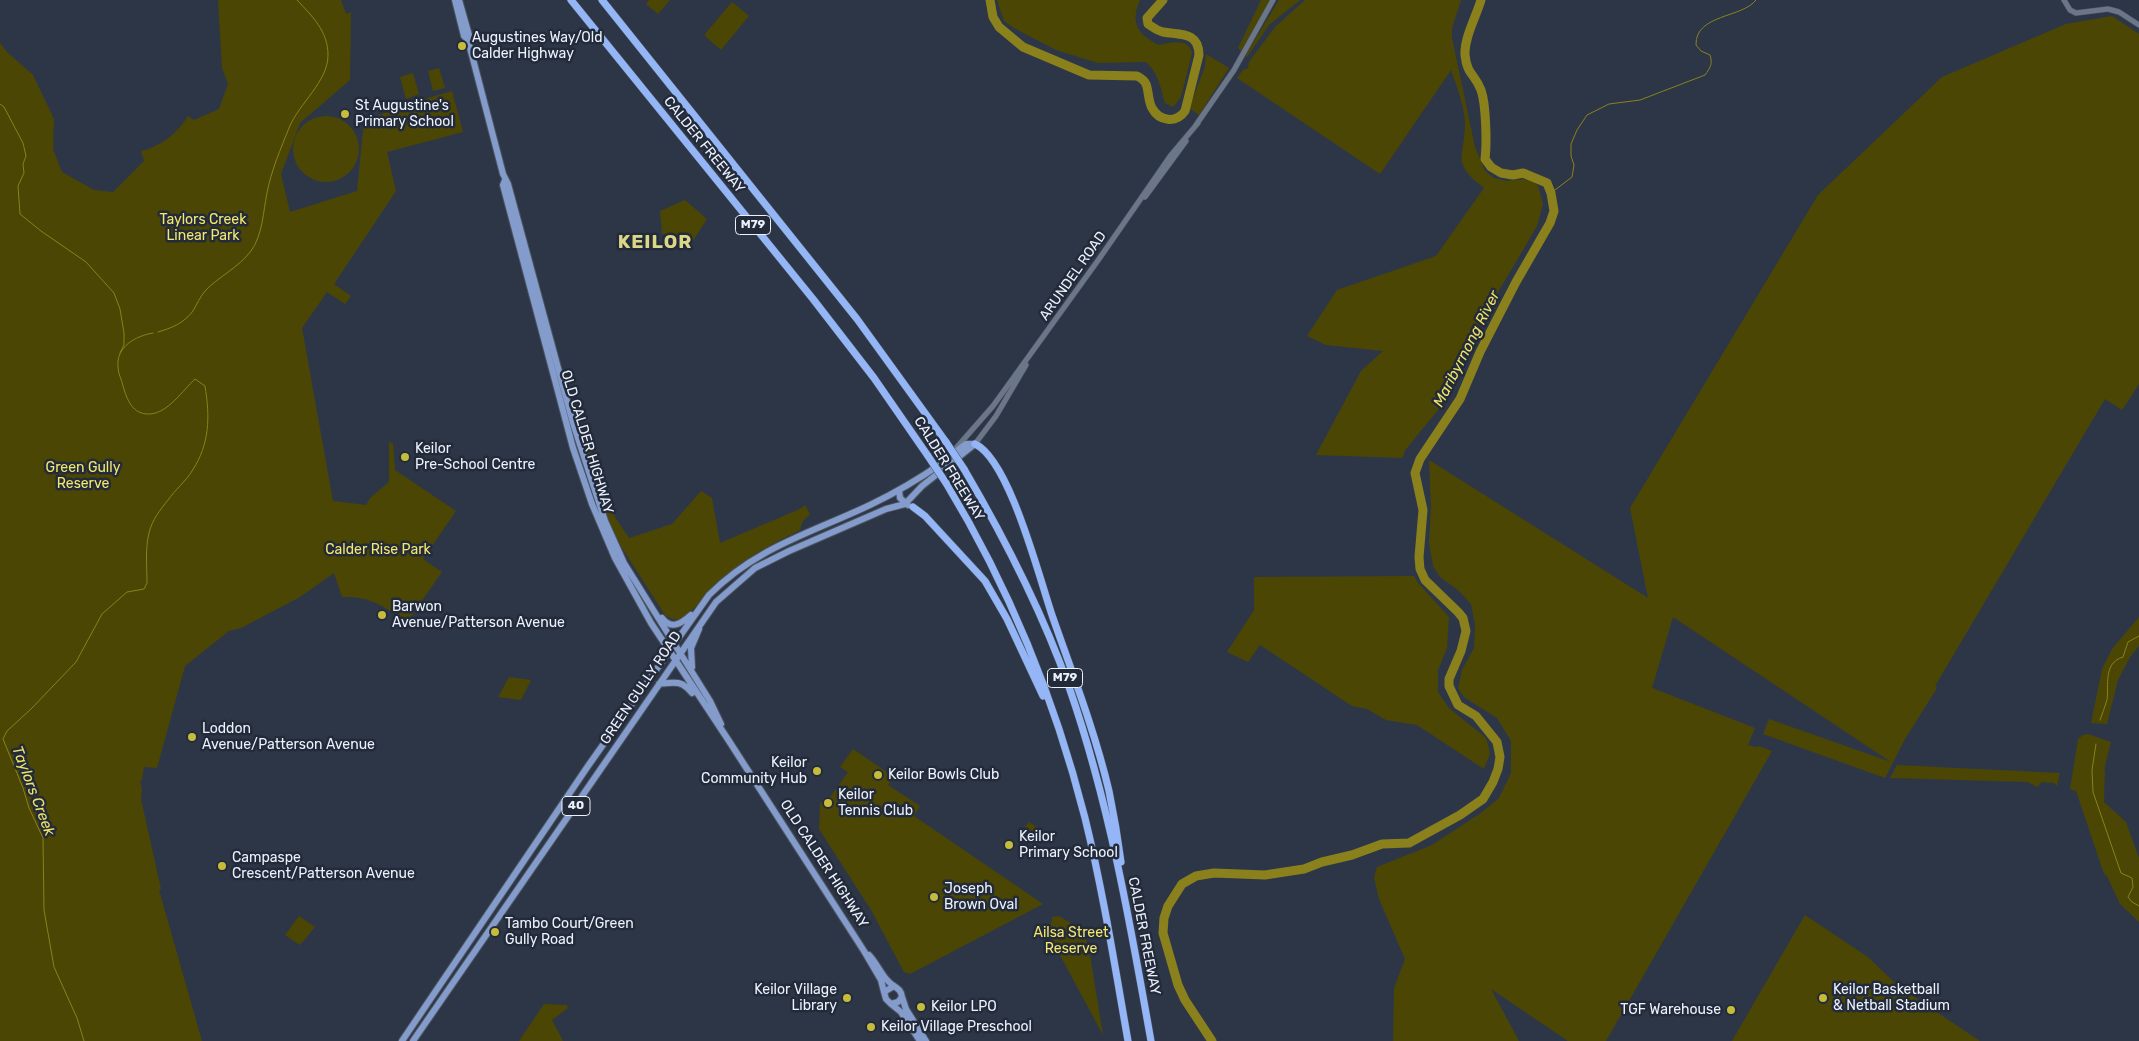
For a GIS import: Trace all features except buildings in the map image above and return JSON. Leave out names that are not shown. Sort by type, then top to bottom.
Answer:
[{"type":"highway","name":"CALDER FREEWAY","points":[[571,0],[813,299],[879,384],[946,483],[983,549],[1020,626],[1063,740],[1085,820],[1128,1041]]},
{"type":"highway","name":"CALDER FREEWAY","points":[[602,0],[857,320],[964,469],[1011,554],[1060,665],[1100,786],[1126,902],[1151,1041]]},
{"type":"highway","points":[[975,444],[983,449],[991,459],[1018,511],[1076,680],[1109,792],[1126,902]]},
{"type":"highway","points":[[913,508],[925,516],[968,560],[985,581],[1037,682],[1063,740]]},
{"type":"main road","name":"OLD CALDER HIGHWAY","points":[[455,0],[464,36],[468,40]]},
{"type":"main road","name":"OLD CALDER HIGHWAY","points":[[459,0],[504,180],[503,185],[586,487],[612,551],[639,604],[706,708],[729,740],[864,951],[881,980],[884,992]]},
{"type":"main road","name":"OLD CALDER HIGHWAY","points":[[571,427],[604,521],[624,563],[710,701],[729,740]]},
{"type":"main road","points":[[922,476],[966,444],[975,444]]},
{"type":"main road","points":[[905,504],[922,486],[975,444]]},
{"type":"main road","name":"GREEN GULLY ROAD","points":[[402,1041],[704,602],[726,579],[757,556],[899,490],[922,476]]},
{"type":"main road","points":[[899,490],[900,498],[905,504],[913,508]]},
{"type":"main road","name":"GREEN GULLY ROAD","points":[[413,1041],[440,1006],[709,610],[724,594],[755,568],[789,550],[842,527],[886,509],[905,504]]},
{"type":"main road","points":[[624,563],[668,624],[681,623],[704,602]]},
{"type":"main road","points":[[694,675],[690,661],[691,648],[709,610]]},
{"type":"main road","points":[[659,684],[678,682],[685,685],[706,708]]},
{"type":"main road","points":[[524,862],[533,869]]},
{"type":"main road","name":"OLD CALDER HIGHWAY","points":[[864,951],[875,962],[888,982],[894,986]]},
{"type":"main road","points":[[920,1041],[901,1012],[886,999],[884,992],[894,986],[900,990],[906,1009],[926,1041]]},
{"type":"main road","points":[[891,1004],[898,1002],[902,997]]},
{"type":"main road","points":[[430,1000],[440,1006]]},
{"type":"street","name":"ARUNDEL ROAD","points":[[962,442],[984,418],[1040,343],[1176,148],[1198,123],[1234,70],[1273,0]]},
{"type":"street","points":[[2064,0],[2070,10],[2076,13],[2108,9],[2119,12],[2139,25]]},
{"type":"street","name":"ARUNDEL ROAD","points":[[975,444],[997,415],[1040,343]]},
{"type":"street","name":"GREEN GULLY ROAD","points":[[922,476],[962,442]]},
{"type":"green space","name":"Taylors Creek Linear Park","points":[[218,0],[341,0],[346,14],[351,12],[350,80],[300,123],[281,174],[290,212],[357,191],[364,122],[398,107],[452,91],[463,132],[387,152],[396,191],[334,284],[351,296],[345,304],[327,292],[302,328],[333,501],[366,505],[370,498],[389,482],[389,442],[393,443],[395,470],[456,511],[423,559],[442,572],[407,622],[369,600],[342,597],[334,573],[300,597],[241,628],[229,631],[185,666],[157,768],[144,767],[142,780],[140,780],[142,789],[141,799],[161,889],[159,890],[202,1041],[0,1041],[0,43],[7,52],[33,75],[54,119],[53,149],[62,172],[94,190],[113,192],[144,161],[141,151],[162,143],[179,128],[188,116],[194,120],[219,109],[228,84],[222,68]]},
{"type":"green space","points":[[649,0],[670,0],[658,14],[646,4]]},
{"type":"green space","points":[[997,0],[1140,0],[1136,21],[1140,32],[1158,45],[1178,42],[1190,48],[1192,53],[1181,97],[1173,107],[1165,103],[1156,76],[1146,62],[1098,63],[1056,50],[1014,28],[1004,21]]},
{"type":"green space","points":[[1261,0],[1270,0],[1241,51],[1238,48]]},
{"type":"green space","points":[[1279,0],[1300,0],[1269,25],[1247,57],[1245,56]]},
{"type":"green space","points":[[1305,0],[1461,0],[1452,28],[1452,38],[1475,147],[1485,171],[1494,178],[1506,181],[1523,179],[1534,182],[1538,186],[1543,204],[1537,226],[1474,333],[1447,399],[1406,449],[1402,458],[1316,455],[1361,371],[1383,351],[1326,345],[1307,336],[1337,290],[1436,256],[1484,188],[1473,179],[1463,165],[1462,152],[1465,117],[1451,70],[1380,174],[1237,78],[1243,70],[1248,68],[1249,62],[1275,27]]},
{"type":"green space","points":[[732,2],[749,16],[721,50],[705,34]]},
{"type":"green space","points":[[2112,16],[2139,34],[2139,384],[2122,410],[2105,399],[1935,686],[1937,688],[1905,739],[1885,778],[1763,734],[1769,719],[1891,762],[1673,617],[1652,688],[1755,728],[1748,745],[1759,746],[1772,751],[1606,1041],[1568,1041],[1491,989],[1519,1041],[1393,1041],[1394,988],[1405,959],[1379,899],[1374,878],[1377,867],[1432,845],[1481,813],[1499,798],[1511,773],[1511,741],[1497,718],[1464,697],[1458,688],[1462,670],[1474,648],[1475,624],[1471,604],[1459,591],[1440,577],[1433,566],[1429,543],[1431,507],[1429,460],[1648,598],[1630,508],[1818,195],[1942,77],[2066,24]]},
{"type":"green space","points":[[1206,54],[1229,68],[1199,115],[1189,108],[1205,67]]},
{"type":"green space","points":[[439,68],[445,88],[433,91],[428,71]]},
{"type":"green space","points":[[413,73],[419,94],[406,99],[400,77]]},
{"type":"green space","points":[[326,116],[339,119],[349,126],[356,136],[359,149],[356,162],[349,172],[339,179],[326,182],[313,179],[303,172],[296,162],[293,149],[296,136],[303,126],[313,119]]},
{"type":"green space","points":[[685,200],[707,219],[692,242],[662,234],[660,211]]},
{"type":"green space","points":[[585,432],[607,505],[629,538],[672,524],[701,491],[712,498],[720,543],[800,509],[805,505],[810,514],[802,522],[800,530],[766,548],[735,568],[715,584],[683,618],[671,618],[665,615],[622,548],[607,517],[580,440],[581,433]]},
{"type":"green space","points":[[1414,576],[1418,583],[1449,617],[1447,648],[1438,670],[1438,692],[1449,708],[1486,738],[1490,753],[1484,769],[1417,725],[1386,720],[1367,709],[1352,706],[1260,645],[1248,662],[1227,652],[1254,610],[1254,577]]},
{"type":"green space","points":[[2139,617],[2139,646],[2130,657],[2118,680],[2107,724],[2091,723],[2102,669],[2112,649]]},
{"type":"green space","points":[[509,677],[531,680],[521,700],[498,697]]},
{"type":"green space","points":[[2088,734],[2111,742],[2104,770],[2104,802],[2126,822],[2139,858],[2139,922],[2120,904],[2107,876],[2104,874],[2076,791],[2070,789],[2078,739]]},
{"type":"green space","points":[[853,749],[894,777],[888,785],[920,806],[914,816],[1043,904],[910,974],[904,972],[871,910],[819,829],[820,803],[831,796],[848,772],[840,767]]},
{"type":"green space","points":[[1897,765],[2060,773],[2057,786],[2054,783],[2042,782],[2037,787],[2028,782],[1890,778]]},
{"type":"green space","points":[[1029,822],[1044,832],[1039,840],[1023,830]]},
{"type":"green space","points":[[1805,915],[1868,957],[1899,987],[1980,1041],[1732,1041]]},
{"type":"green space","points":[[299,916],[315,927],[300,945],[285,935]]},
{"type":"green space","name":"Ailsa Street Reserve","points":[[1059,916],[1084,931],[1103,1035],[1047,931],[1052,917]]},
{"type":"green space","points":[[544,1004],[567,1005],[568,1008],[552,1020],[563,1041],[519,1041]]},
{"type":"waterway","name":"Taylors Creek","points":[[158,332],[173,327],[186,319],[205,291],[246,257],[258,237],[269,185],[289,128],[318,83],[327,65],[327,46],[322,31],[297,0]]},
{"type":"waterway","name":"Maribyrnong River","points":[[990,0],[993,17],[999,27],[1023,47],[1089,75],[1137,76],[1146,84],[1150,102],[1155,112],[1163,118],[1172,119],[1177,118],[1185,111],[1199,55],[1196,42],[1192,38],[1157,30],[1148,24],[1147,18],[1163,0]]},
{"type":"waterway","name":"Maribyrnong River","points":[[1212,1041],[1185,1000],[1178,985],[1163,933],[1164,918],[1168,906],[1182,884],[1196,876],[1214,873],[1265,875],[1304,869],[1382,844],[1409,843],[1460,815],[1483,799],[1498,769],[1500,757],[1497,742],[1476,716],[1458,705],[1449,686],[1449,679],[1461,651],[1466,631],[1463,618],[1425,580],[1420,569],[1419,557],[1423,510],[1415,473],[1420,459],[1460,399],[1480,352],[1516,282],[1550,223],[1554,211],[1547,183],[1523,173],[1513,175],[1501,173],[1491,167],[1485,159],[1486,124],[1483,96],[1479,85],[1469,71],[1465,55],[1468,35],[1481,0]]},
{"type":"waterway","points":[[1551,193],[1572,177],[1574,165],[1571,156],[1571,144],[1577,130],[1587,115],[1609,104],[1640,100],[1705,75],[1710,66],[1711,58],[1710,55],[1701,51],[1696,45],[1698,35],[1703,27],[1750,6],[1756,0]]},
{"type":"waterway","points":[[0,104],[4,107],[23,143],[26,156],[23,164],[24,173],[18,186],[20,214],[86,262],[114,293],[120,309],[124,333],[124,345],[120,353]]},
{"type":"waterway","name":"Taylors Creek","points":[[84,1041],[77,1018],[54,967],[44,910],[43,838],[29,808],[3,739],[7,731],[76,662],[102,614],[127,592],[144,589],[147,583],[148,539],[152,524],[171,496],[190,475],[202,451],[208,419],[205,386],[195,379],[163,410],[150,414],[139,412],[131,405],[126,396],[118,370],[120,354],[123,348],[133,340],[153,333]]},
{"type":"waterway","points":[[2100,720],[2107,700],[2108,675],[2112,664],[2123,657],[2128,642],[2139,636]]},
{"type":"waterway","points":[[2096,744],[2092,770],[2093,792],[2121,873],[2132,878],[2133,887],[2128,897],[2139,906]]},
{"type":"place","name":"Augustines Way/Old Calder Highway","points":[[462,46]]},
{"type":"place","name":"St Augustine's Primary School","points":[[345,114]]},
{"type":"place","name":"Keilor Pre-School Centre","points":[[405,457]]},
{"type":"place","name":"Barwon Avenue/Patterson Avenue","points":[[382,615]]},
{"type":"place","name":"Loddon Avenue/Patterson Avenue","points":[[192,737]]},
{"type":"place","name":"Keilor Community Hub","points":[[817,771]]},
{"type":"place","name":"Keilor Bowls Club","points":[[878,775]]},
{"type":"place","name":"Keilor Tennis Club","points":[[828,803]]},
{"type":"place","name":"Keilor Primary School","points":[[1009,845]]},
{"type":"place","name":"Campaspe Crescent/Patterson Avenue","points":[[222,866]]},
{"type":"place","name":"Joseph Brown Oval","points":[[934,897]]},
{"type":"place","name":"Tambo Court/Green Gully Road","points":[[495,932]]},
{"type":"place","name":"Keilor Village Library","points":[[847,998]]},
{"type":"place","name":"Keilor Basketball & Netball Stadium","points":[[1823,998]]},
{"type":"place","name":"Keilor LPO","points":[[921,1007]]},
{"type":"place","name":"TGF Warehouse","points":[[1731,1010]]},
{"type":"place","name":"Keilor Village Preschool","points":[[871,1027]]},
{"type":"district","name":"KEILOR","points":[[655,243]]},
{"type":"park label","name":"Green Gully Reserve","points":[[83,476]]},
{"type":"park label","name":"Calder Rise Park","points":[[378,550]]}]
